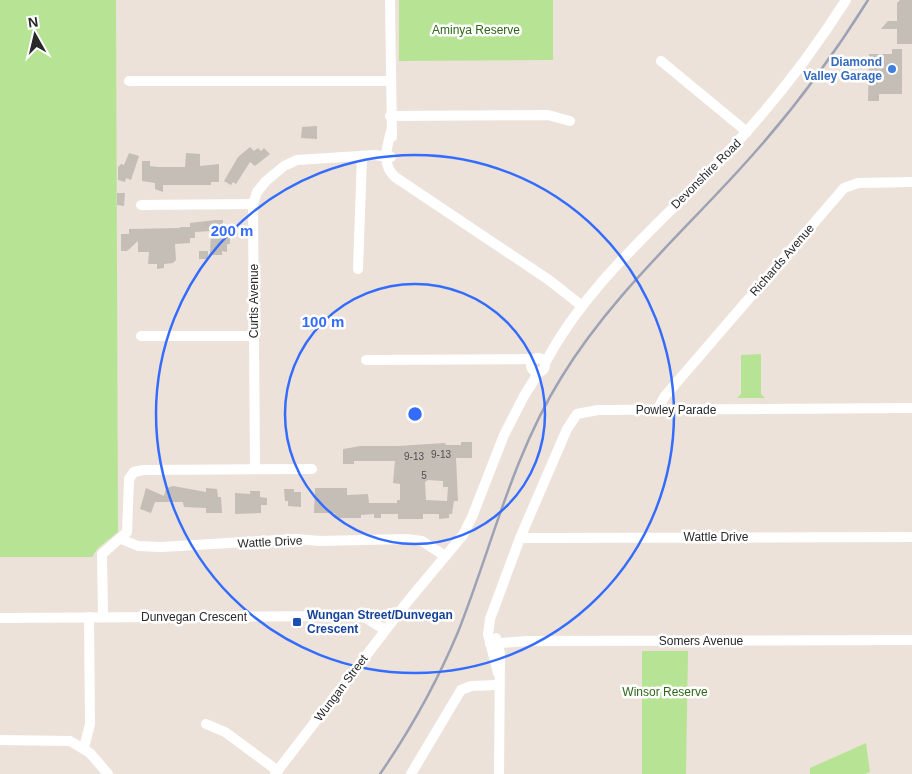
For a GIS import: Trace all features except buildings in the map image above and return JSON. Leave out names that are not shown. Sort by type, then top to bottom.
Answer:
[{"type":"street","points":[[390,0],[390,131],[393,144],[388,157],[401,180],[584,303]]},
{"type":"street","name":"Devonshire Road","points":[[445,556],[467,526],[498,449],[524,396],[536,365],[584,303],[634,245],[747,132],[806,60],[846,0]]},
{"type":"street","points":[[661,61],[747,132]]},
{"type":"street","points":[[129,81],[390,81]]},
{"type":"street","points":[[390,116],[548,115],[570,121]]},
{"type":"street","points":[[358,268],[362,157]]},
{"type":"street","name":"Curtis Avenue","points":[[255,470],[253,204],[260,187],[290,162],[306,158],[388,157]]},
{"type":"street","name":"Richards Avenue","points":[[657,410],[664,396],[844,188],[858,183],[912,182]]},
{"type":"street","points":[[141,204],[253,204]]},
{"type":"street","points":[[141,336],[254,336]]},
{"type":"street","points":[[366,360],[514,359],[536,365]]},
{"type":"street","name":"Richards Avenue","points":[[670,410],[675,385]]},
{"type":"street","name":"Powley Parade","points":[[520,538],[567,429],[577,414],[585,410],[912,408]]},
{"type":"street","points":[[102,617],[102,554],[121,539],[128,528],[128,485],[132,474],[143,470],[312,469]]},
{"type":"street","name":"Wattle Drive","points":[[520,538],[912,537]]},
{"type":"street","name":"Wattle Drive","points":[[121,539],[138,546],[161,547],[296,538],[320,541],[406,539],[422,541],[445,556]]},
{"type":"street","points":[[499,774],[498,673],[494,643],[488,626],[520,538]]},
{"type":"street","name":"Wungan Street","points":[[276,772],[385,630],[445,556]]},
{"type":"street","name":"Dunvegan Crescent","points":[[0,618],[355,616],[366,618],[385,630]]},
{"type":"street","points":[[84,748],[90,730],[89,617]]},
{"type":"street","name":"Somers Avenue","points":[[494,643],[526,641],[912,640]]},
{"type":"street","points":[[411,774],[461,690],[471,686],[498,685]]},
{"type":"street","points":[[206,724],[225,732],[276,772]]},
{"type":"street","points":[[0,740],[63,740],[84,748],[108,774]]},
{"type":"green space","points":[[0,0],[116,0],[118,532],[98,548],[92,557],[0,557]]},
{"type":"green space","name":"Aminya Reserve","points":[[399,0],[553,0],[553,60],[399,61]]},
{"type":"green space","points":[[761,354],[761,394],[765,398],[737,398],[741,394],[741,355]]},
{"type":"green space","name":"Winsor Reserve","points":[[642,651],[688,651],[686,774],[642,774]]},
{"type":"green space","points":[[866,743],[870,772],[865,774],[810,774],[810,768]]},
{"type":"railway","points":[[380,774],[423,705],[450,651],[516,470],[544,408],[561,378],[580,349],[622,295],[739,170],[791,109],[839,45],[868,0]]},
{"type":"place","name":"Diamond Valley Garage","points":[[892,69]]},
{"type":"place","name":"Wungan Street/Dunvegan Crescent","points":[[297,622]]}]
